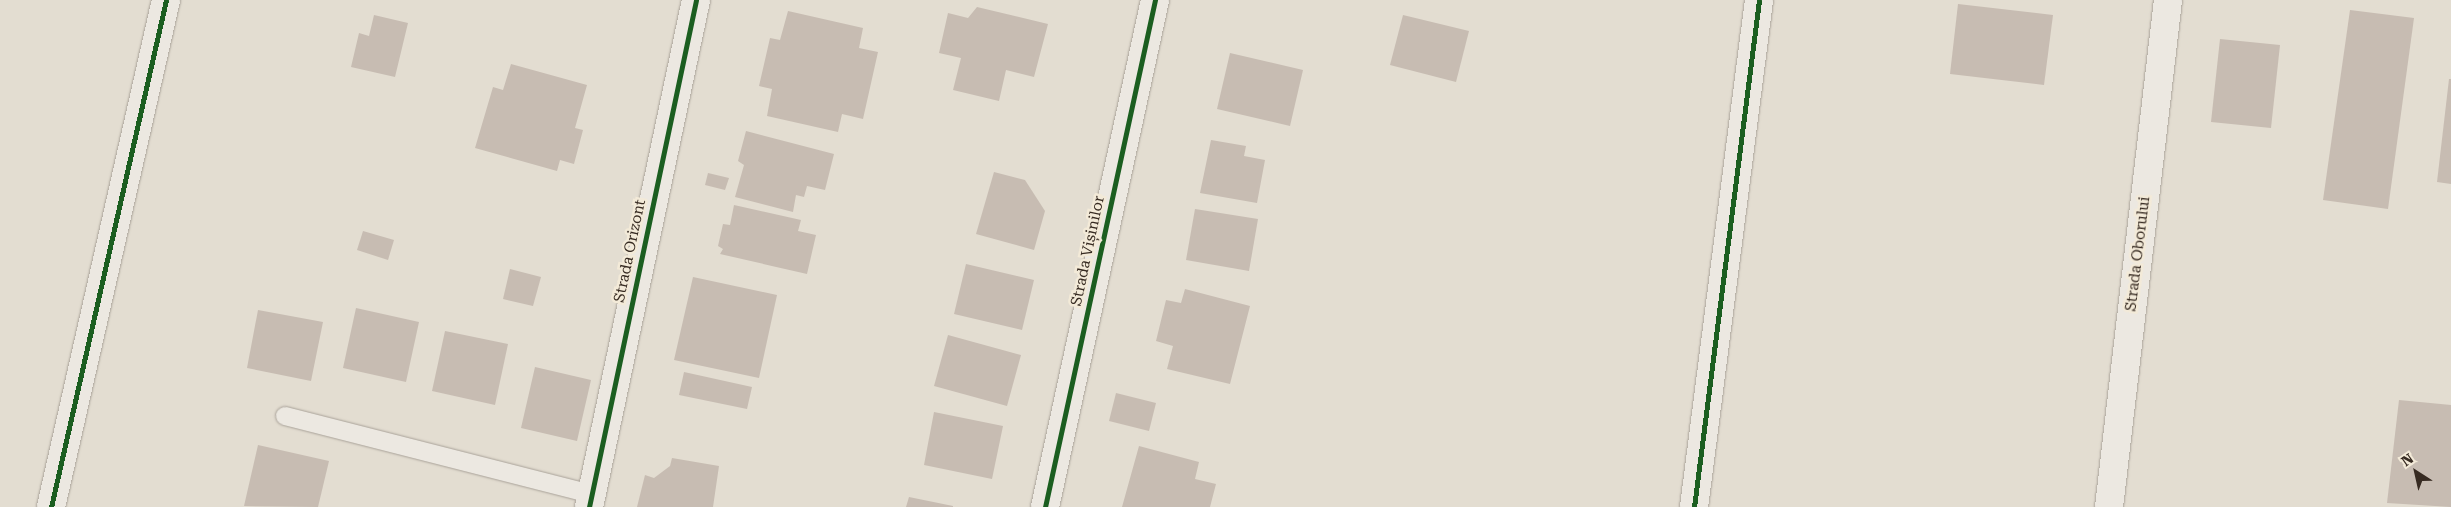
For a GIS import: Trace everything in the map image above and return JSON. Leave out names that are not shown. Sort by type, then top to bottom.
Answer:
[{"type":"street","points":[[51,507],[166,0]]},
{"type":"street","name":"Strada Orizont","points":[[590,500],[696,0]]},
{"type":"street","name":"Strada Vișinilor","points":[[1045,507],[1155,0]]},
{"type":"street","points":[[1694,507],[1759,0]]},
{"type":"street","name":"Strada Oborului","points":[[2109,507],[2168,0]]},
{"type":"lane","points":[[285,416],[590,500]]},
{"type":"building","points":[[1958,4],[2053,15],[2044,85],[1950,74]]},
{"type":"building","points":[[977,7],[1048,24],[1034,77],[1006,70],[999,101],[953,90],[961,58],[939,53],[948,13],[968,18]]},
{"type":"building","points":[[2350,10],[2414,18],[2388,209],[2323,200]]},
{"type":"building","points":[[788,11],[863,28],[859,48],[878,52],[863,119],[842,114],[838,132],[767,116],[772,89],[759,86],[770,38],[780,40]]},
{"type":"building","points":[[374,15],[408,23],[395,77],[351,67],[359,33],[369,36]]},
{"type":"building","points":[[1403,15],[1469,31],[1456,82],[1390,65]]},
{"type":"building","points":[[2220,39],[2280,45],[2271,128],[2211,122]]},
{"type":"building","points":[[1230,53],[1303,70],[1290,126],[1217,109]]},
{"type":"building","points":[[511,64],[587,85],[575,128],[583,130],[574,164],[560,160],[557,171],[475,148],[493,87],[503,90]]},
{"type":"building","points":[[2449,79],[2451,79],[2451,184],[2437,182]]},
{"type":"building","points":[[746,131],[834,154],[825,190],[807,186],[804,197],[796,195],[793,212],[735,197],[744,165],[738,161]]},
{"type":"building","points":[[1211,140],[1246,146],[1244,156],[1265,160],[1257,203],[1200,193]]},
{"type":"building","points":[[994,172],[1025,180],[1045,211],[1034,250],[976,234]]},
{"type":"building","points":[[708,173],[729,178],[725,190],[705,185]]},
{"type":"building","points":[[734,205],[801,220],[798,231],[816,235],[807,274],[720,254],[723,249],[718,246],[723,224],[730,225]]},
{"type":"building","points":[[1195,209],[1258,219],[1249,271],[1186,260]]},
{"type":"building","points":[[363,231],[394,240],[388,260],[357,250]]},
{"type":"building","points":[[966,264],[1034,280],[1022,330],[954,314]]},
{"type":"building","points":[[510,269],[541,277],[533,306],[503,299]]},
{"type":"building","points":[[693,277],[777,295],[759,378],[674,360]]},
{"type":"building","points":[[1185,289],[1250,306],[1230,384],[1167,369],[1173,346],[1156,341],[1166,300],[1181,303]]},
{"type":"building","points":[[356,308],[419,322],[406,382],[343,368]]},
{"type":"building","points":[[258,310],[323,322],[311,381],[247,368]]},
{"type":"building","points":[[445,331],[508,344],[495,405],[432,391]]},
{"type":"building","points":[[948,335],[1021,355],[1007,406],[934,386]]},
{"type":"building","points":[[535,367],[591,380],[577,441],[521,428]]},
{"type":"building","points":[[684,372],[752,387],[747,409],[679,395]]},
{"type":"building","points":[[1116,393],[1156,403],[1149,431],[1109,421]]},
{"type":"building","points":[[2399,400],[2451,405],[2451,507],[2387,503]]},
{"type":"building","points":[[934,412],[1003,426],[992,479],[924,465]]},
{"type":"building","points":[[258,445],[329,461],[318,507],[244,506]]},
{"type":"building","points":[[1139,446],[1199,462],[1195,479],[1216,484],[1210,507],[1122,507]]},
{"type":"building","points":[[672,458],[719,466],[713,507],[637,507],[645,475],[654,478],[670,466]]},
{"type":"building","points":[[909,497],[953,506],[953,507],[906,507]]},
{"type":"cycle path","points":[[51,507],[166,0]]},
{"type":"cycle path","points":[[589,507],[696,0]]},
{"type":"cycle path","points":[[1045,507],[1155,0]]},
{"type":"cycle path","points":[[1694,507],[1759,0]]}]
